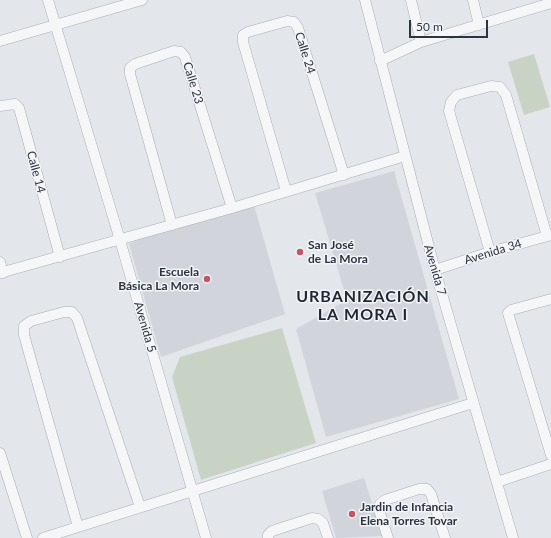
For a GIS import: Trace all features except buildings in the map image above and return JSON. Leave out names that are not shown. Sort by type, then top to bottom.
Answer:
[{"type":"street","name":"Avenida 5","points":[[48,0],[120,240],[206,538]]},
{"type":"street","points":[[0,41],[55,25],[108,5],[142,0]]},
{"type":"street","name":"Avenida 7","points":[[365,0],[435,270],[513,538]]},
{"type":"street","points":[[411,0],[421,42]]},
{"type":"street","points":[[473,0],[479,25]]},
{"type":"street","points":[[380,61],[421,42],[479,25],[535,4],[551,3]]},
{"type":"street","name":"Calle 24","points":[[286,191],[243,42],[243,36],[248,32],[287,21],[294,22],[298,28],[344,175]]},
{"type":"street","name":"Calle 23","points":[[172,225],[130,74],[130,68],[135,64],[174,51],[181,52],[185,57],[232,208]]},
{"type":"street","points":[[490,252],[449,111],[451,102],[457,95],[491,86],[500,87],[506,95],[549,235]]},
{"type":"street","name":"Calle 14","points":[[0,106],[15,104],[19,108],[60,257]]},
{"type":"street","points":[[0,262],[1,273],[232,208],[405,156]]},
{"type":"street","name":"Avenida 34","points":[[435,270],[549,235]]},
{"type":"street","points":[[551,299],[511,310],[508,312],[508,316],[551,455]]},
{"type":"street","points":[[78,527],[24,335],[24,326],[32,321],[64,312],[72,312],[77,318],[140,507]]},
{"type":"street","points":[[43,538],[474,403]]},
{"type":"street","points":[[0,453],[27,538]]},
{"type":"street","points":[[497,482],[551,464]]},
{"type":"street","points":[[388,538],[379,510],[380,504],[385,500],[419,489],[427,489],[431,494],[445,538]]},
{"type":"street","points":[[268,538],[268,535],[272,531],[312,518],[318,518],[323,523],[328,538]]},
{"type":"shaded area","points":[[394,171],[459,399],[326,437],[296,329],[347,300],[315,193]]},
{"type":"shaded area","name":"Escuela Básica La Mora","points":[[254,205],[285,314],[161,357],[129,244],[172,225]]},
{"type":"shaded area","name":"Jardin de Infancia Elena Torres Tovar","points":[[364,478],[383,536],[336,538],[322,491]]},
{"type":"green space","points":[[534,54],[550,107],[524,115],[508,62]]},
{"type":"green space","points":[[282,328],[316,443],[201,480],[172,377],[180,357]]},
{"type":"place","name":"San José de La Mora","points":[[300,252]]},
{"type":"place","name":"Escuela Básica La Mora","points":[[207,279]]},
{"type":"place","name":"Jardin de Infancia Elena Torres Tovar","points":[[352,514]]},
{"type":"district","name":"URBANIZACIÓN LA MORA I","points":[[363,306]]}]
